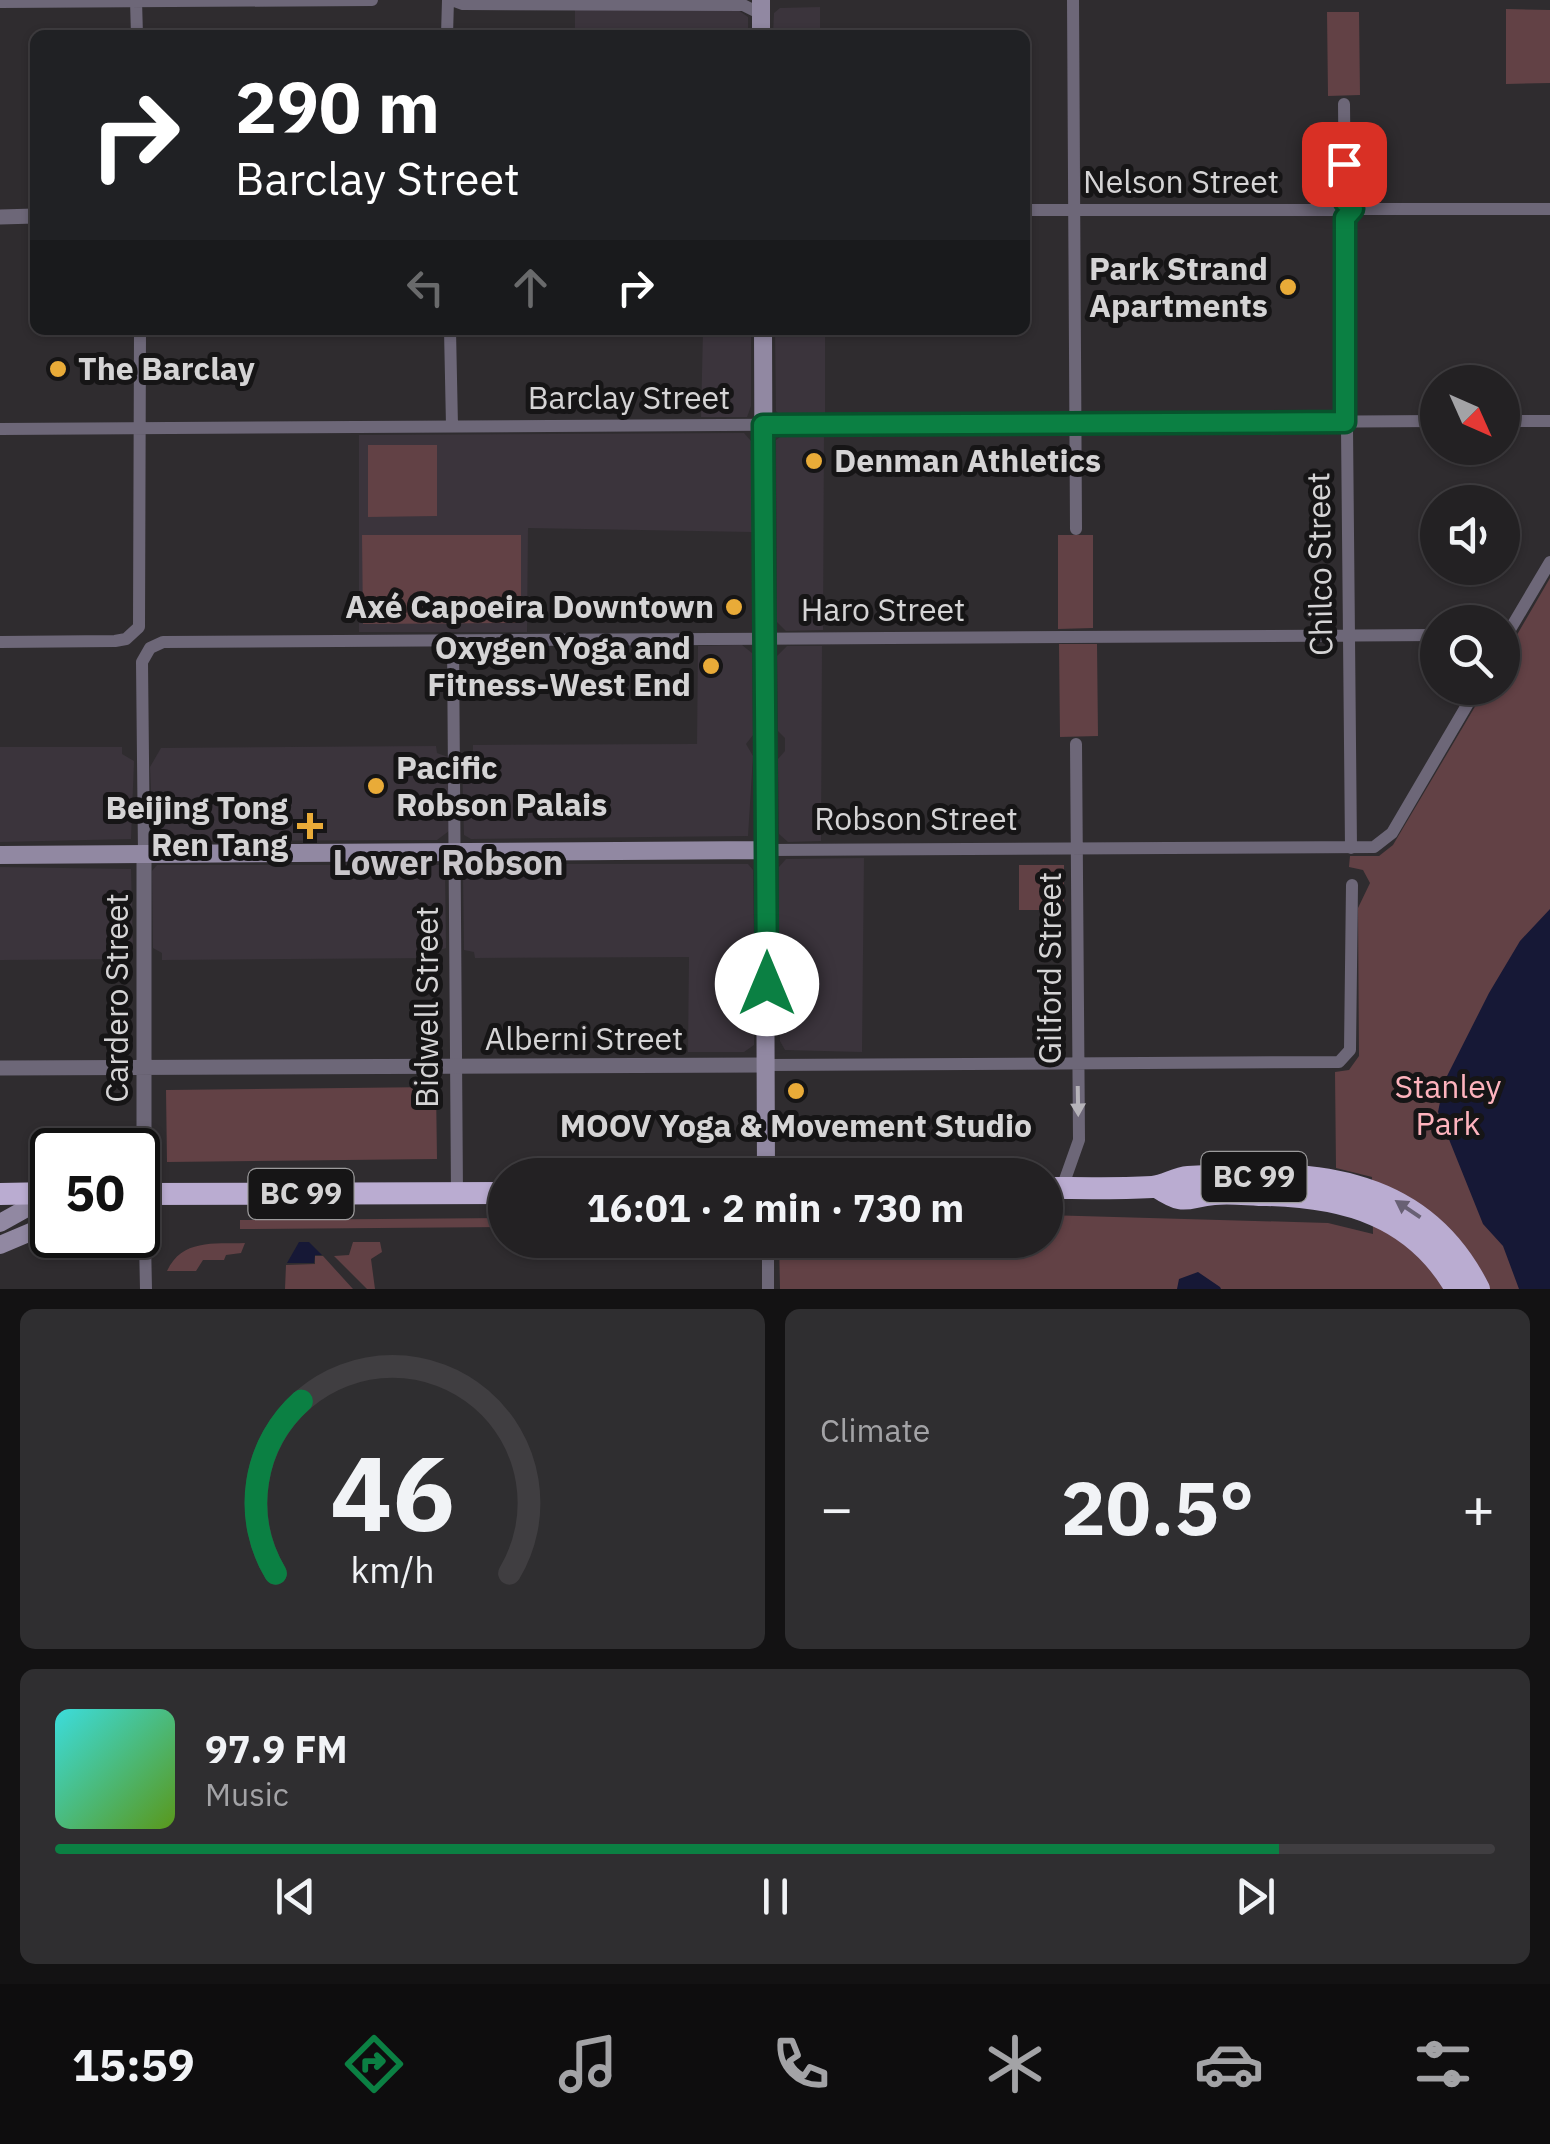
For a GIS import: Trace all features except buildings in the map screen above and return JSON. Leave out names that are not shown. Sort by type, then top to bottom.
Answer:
[{"type":"highway","name":"BC 99","points":[[1063,1188],[1158,1187],[1182,1177],[1309,1177],[1366,1202],[1409,1234],[1443,1281]]},
{"type":"highway","name":"BC 99","points":[[1158,1187],[1177,1200],[1196,1201],[1210,1194],[1332,1199],[1409,1208],[1441,1235],[1479,1289]]},
{"type":"highway","name":"BC 99","points":[[160,1194],[488,1193]]},
{"type":"highway","points":[[0,1194],[30,1194]]},
{"type":"highway","points":[[1196,1201],[1217,1208],[1324,1212],[1366,1202]]},
{"type":"main road","points":[[764,335],[766,1158]]},
{"type":"main road","name":"Robson Street","points":[[0,855],[766,850]]},
{"type":"main road","points":[[0,1224],[30,1207]]},
{"type":"main road","points":[[0,1245],[30,1232]]},
{"type":"street","points":[[0,2],[372,0]]},
{"type":"street","points":[[447,30],[450,0],[463,4],[761,7]]},
{"type":"street","points":[[1073,0],[1076,528]]},
{"type":"street","points":[[136,1],[137,30]]},
{"type":"street","name":"Chilco Street","points":[[1344,104],[1351,848]]},
{"type":"street","name":"Nelson Street","points":[[1030,210],[1550,208]]},
{"type":"street","points":[[0,217],[30,216]]},
{"type":"street","points":[[0,642],[115,641],[134,633],[142,614],[140,335]]},
{"type":"street","points":[[450,335],[452,426]]},
{"type":"street","points":[[1520,421],[1550,421]]},
{"type":"street","name":"Barclay Street","points":[[0,429],[1420,422]]},
{"type":"street","points":[[1520,613],[1550,562]]},
{"type":"street","name":"Haro Street","points":[[150,648],[163,642],[1420,634]]},
{"type":"street","name":"Bidwell Street","points":[[453,640],[457,1194]]},
{"type":"street","name":"Cardero Street","points":[[144,1128],[142,662],[150,648]]},
{"type":"street","points":[[1351,848],[1378,846],[1392,833],[1467,705]]},
{"type":"street","name":"Gilford Street","points":[[1063,1170],[1079,1140],[1076,744]]},
{"type":"street","name":"Robson Street","points":[[766,850],[1351,848]]},
{"type":"street","name":"Alberni Street","points":[[0,1068],[1336,1062],[1346,1058],[1352,885]]},
{"type":"street","name":"Cardero Street","points":[[144,1258],[146,1289]]},
{"type":"street","points":[[768,1258],[768,1289]]},
{"type":"shaded area","points":[[820,7],[820,30],[773,30],[774,13],[780,8]]},
{"type":"shaded area","points":[[575,10],[738,10],[748,17],[748,30],[575,30]]},
{"type":"shaded area","points":[[703,335],[751,335],[751,406],[747,417],[701,417]]},
{"type":"shaded area","points":[[775,335],[825,335],[825,416],[781,416],[776,411]]},
{"type":"shaded area","points":[[744,433],[751,441],[752,532],[528,528],[527,632],[359,632],[359,435]]},
{"type":"shaded area","points":[[786,433],[824,433],[823,630],[786,631],[777,622],[776,440]]},
{"type":"shaded area","points":[[742,645],[752,653],[753,735],[746,744],[753,756],[748,836],[471,839],[464,835],[462,760],[473,752],[473,745],[697,744],[698,646]]},
{"type":"shaded area","points":[[787,646],[822,646],[821,841],[788,842],[779,834],[778,759],[785,751],[785,738],[778,731],[777,656]]},
{"type":"shaded area","points":[[436,746],[437,753],[448,757],[449,831],[437,840],[159,841],[153,834],[150,767],[161,748]]},
{"type":"shaded area","points":[[0,747],[122,747],[122,754],[134,761],[131,839],[0,842]]},
{"type":"shaded area","points":[[864,858],[862,1052],[785,1050],[780,1041],[779,968],[787,963],[788,950],[779,945],[779,867],[786,859]]},
{"type":"shaded area","points":[[472,864],[748,864],[753,870],[754,948],[747,951],[747,963],[754,964],[754,1045],[744,1052],[688,1052],[689,957],[475,958],[474,952],[464,950],[463,873]]},
{"type":"shaded area","points":[[157,865],[440,865],[445,870],[446,948],[437,951],[437,958],[162,960],[162,953],[153,948],[152,871]]},
{"type":"shaded area","points":[[0,867],[131,869],[133,951],[127,959],[0,960]]},
{"type":"shaded area","points":[[1550,909],[1550,1289],[1519,1289],[1503,1246],[1483,1224],[1438,1112],[1444,1082],[1489,993],[1520,941]]},
{"type":"shaded area","points":[[299,1242],[309,1242],[322,1255],[315,1255],[314,1263],[287,1263]]},
{"type":"shaded area","points":[[1198,1272],[1221,1289],[1177,1289],[1179,1279]]},
{"type":"green space","points":[[1506,9],[1550,10],[1550,83],[1506,84]]},
{"type":"green space","points":[[1327,12],[1359,12],[1360,95],[1328,96]]},
{"type":"green space","points":[[368,445],[437,445],[437,516],[368,517]]},
{"type":"green space","points":[[362,535],[521,535],[521,623],[363,624]]},
{"type":"green space","points":[[1058,535],[1093,535],[1093,628],[1058,629]]},
{"type":"green space","name":"Stanley Park","points":[[1550,578],[1550,1289],[780,1289],[779,1258],[1063,1258],[1063,1216],[1328,1223],[1373,1234],[1372,1177],[1336,1168],[1335,1072],[1349,1070],[1359,1056],[1358,908],[1370,883],[1363,870],[1349,867],[1350,856],[1379,856],[1393,845],[1476,705],[1520,705],[1520,630]]},
{"type":"green space","points":[[1059,644],[1097,644],[1098,736],[1060,737]]},
{"type":"green space","points":[[1019,865],[1064,865],[1064,910],[1019,910]]},
{"type":"green space","points":[[436,1087],[437,1159],[167,1162],[166,1090]]},
{"type":"green space","points":[[488,1218],[488,1227],[240,1229],[240,1220]]},
{"type":"green space","points":[[353,1242],[380,1242],[382,1252],[371,1259],[375,1289],[367,1289],[334,1256],[349,1255]]},
{"type":"green space","points":[[245,1243],[241,1253],[226,1255],[224,1260],[203,1260],[196,1271],[167,1271],[190,1248]]},
{"type":"green space","points":[[315,1256],[323,1256],[353,1289],[285,1289],[286,1265],[315,1264]]},
{"type":"place","name":"Park Strand Apartments","points":[[1288,287]]},
{"type":"place","name":"The Barclay","points":[[58,369]]},
{"type":"place","name":"Denman Athletics","points":[[814,461]]},
{"type":"place","name":"Axé Capoeira Downtown","points":[[734,607]]},
{"type":"place","name":"Oxygen Yoga and Fitness-West End","points":[[711,666]]},
{"type":"place","name":"Pacific Robson Palais","points":[[376,786]]},
{"type":"place","name":"Beijing Tong Ren Tang","points":[[310,826]]},
{"type":"place","name":"MOOV Yoga & Movement Studio","points":[[796,1091]]},
{"type":"district","name":"Lower Robson","points":[[448,863]]},
{"type":"route","points":[[767,984],[763,425],[1345,422],[1345,218],[1353,209],[1345,202],[1344,164]]}]
